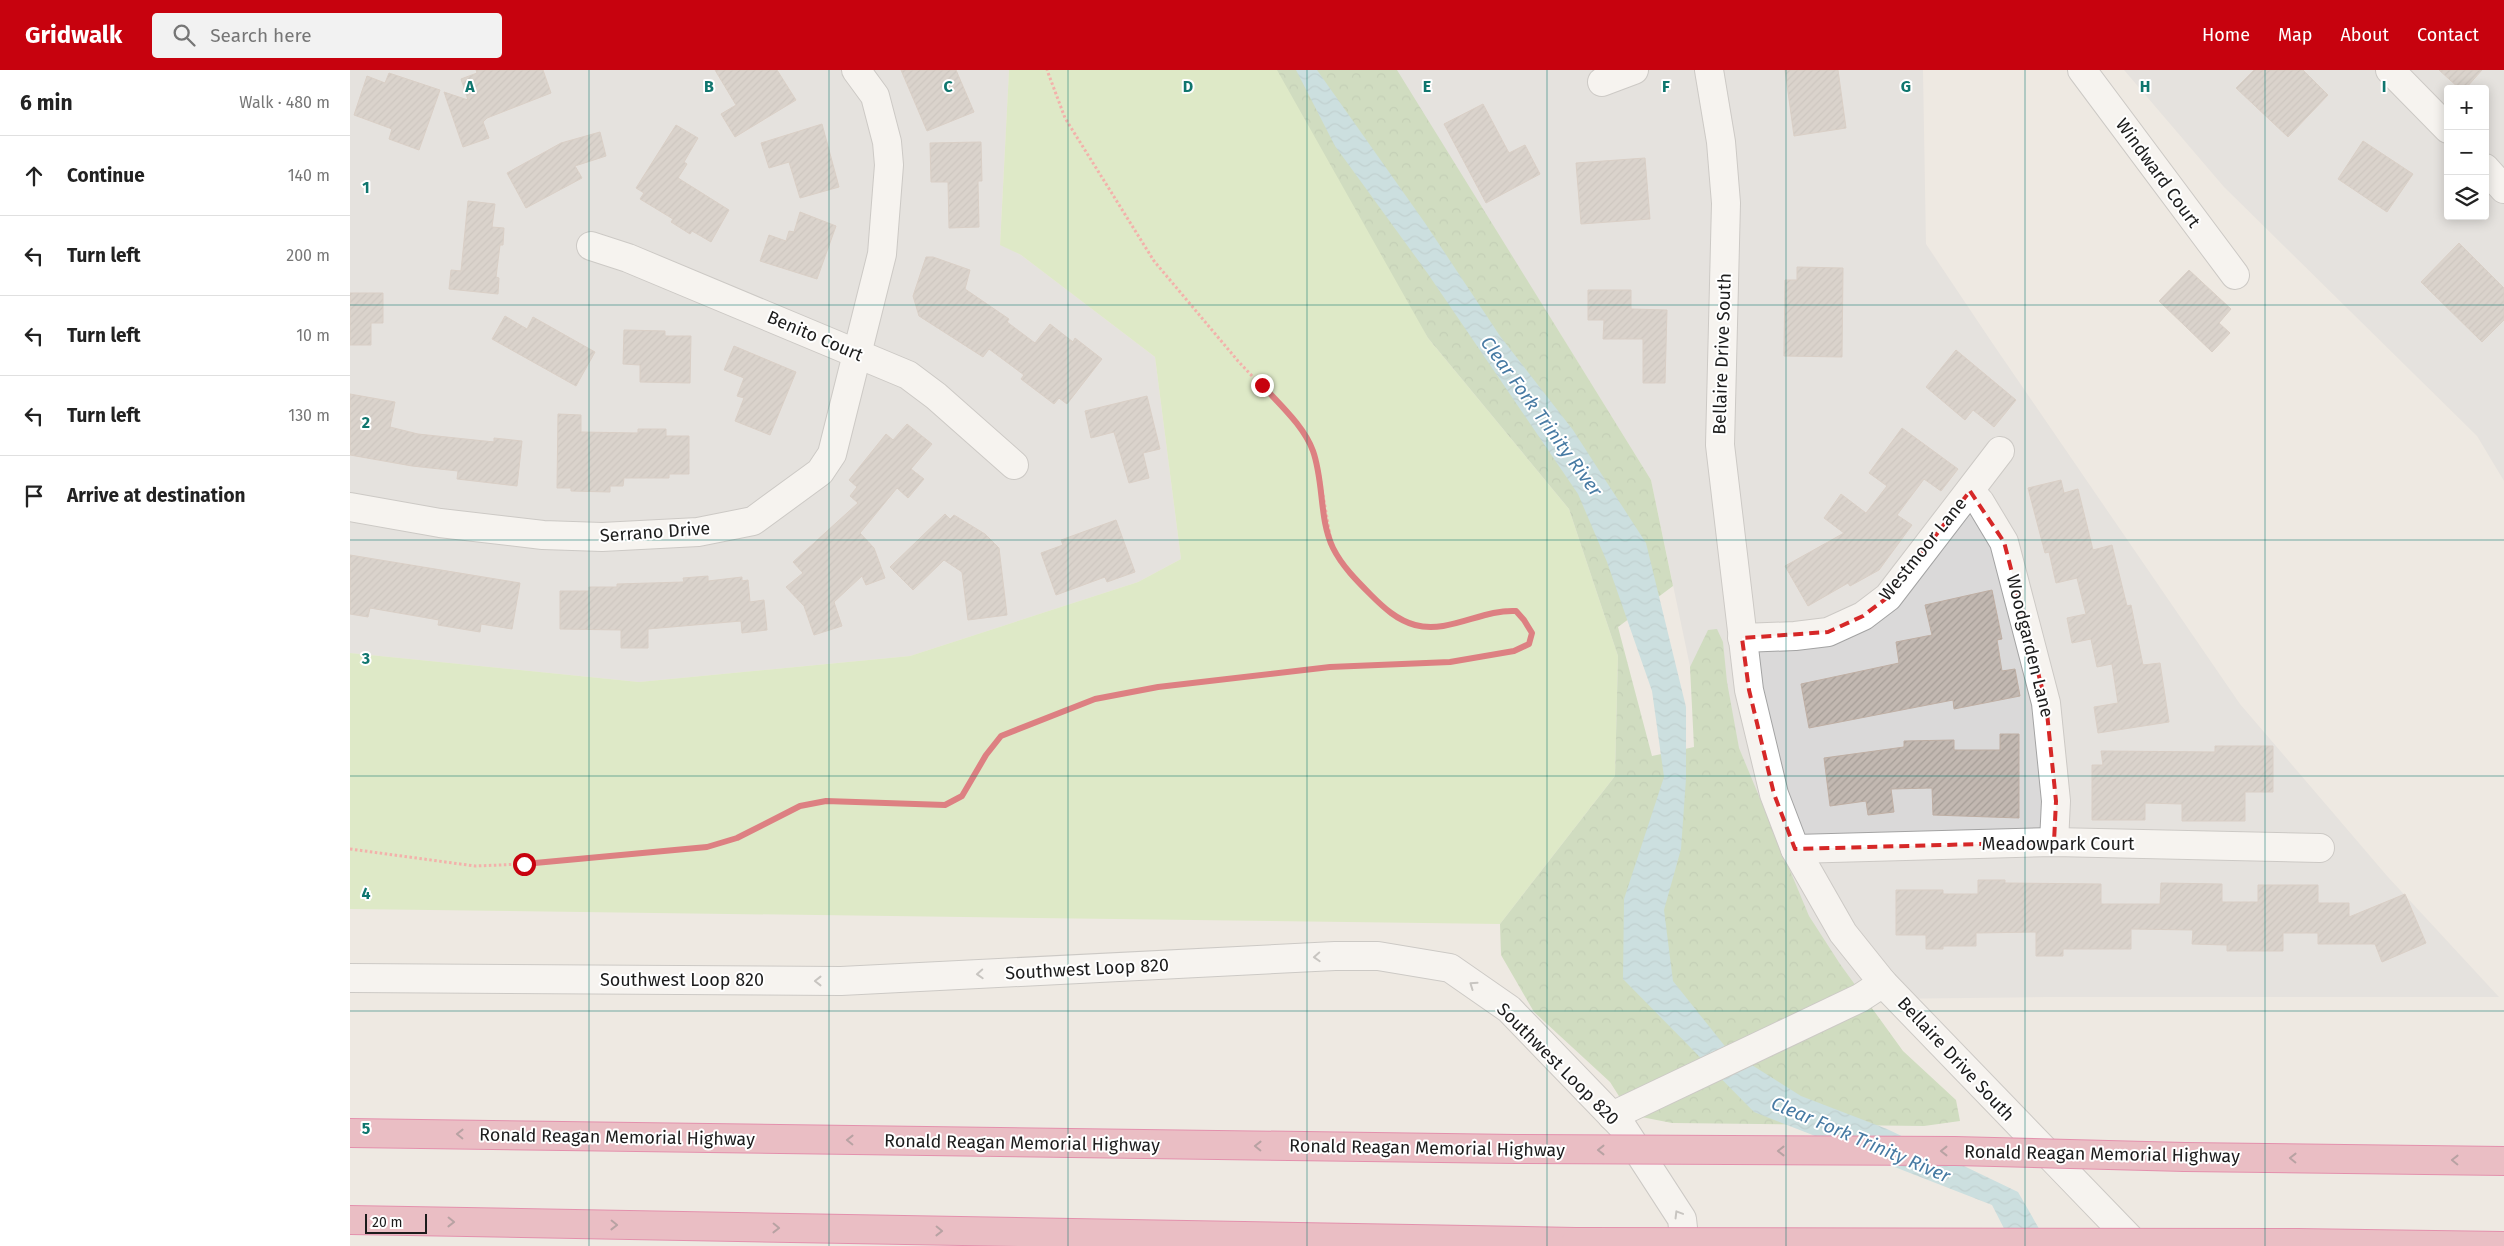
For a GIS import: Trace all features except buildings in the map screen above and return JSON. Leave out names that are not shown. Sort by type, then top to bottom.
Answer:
[{"type":"highway","name":"Ronald Reagan Memorial Highway","points":[[350,1133],[1516,1149],[1954,1151],[2185,1157],[2504,1161]]},
{"type":"highway","points":[[350,1220],[1576,1242],[2296,1242],[2504,1246]]},
{"type":"street","name":"Serrano Drive","points":[[350,507],[458,525],[542,534],[602,537],[698,532],[753,521],[820,472],[832,454],[882,254],[889,165],[887,142],[875,96],[856,70]]},
{"type":"street","points":[[1602,82],[1634,70]]},
{"type":"street","name":"Bellaire Drive South","points":[[1709,70],[1721,142],[1726,203],[1720,445],[1749,690],[1758,736],[1774,794],[1795,849],[1843,933],[1883,983],[2137,1246]]},
{"type":"street","name":"Windward Court","points":[[2082,70],[2235,275]]},
{"type":"street","points":[[2390,70],[2444,125]]},
{"type":"street","points":[[2489,172],[2504,189]]},
{"type":"street","name":"Benito Court","points":[[591,246],[628,258],[908,375],[936,396],[1014,465]]},
{"type":"street","name":"Westmoor Lane","points":[[1742,638],[1795,636],[1828,632],[1863,616],[1888,597],[2000,451]]},
{"type":"street","name":"Woodgarden Lane","points":[[1970,491],[1980,502],[2004,542],[2046,703],[2056,801],[2054,842]]},
{"type":"street","name":"Meadowpark Court","points":[[1795,849],[2054,842],[2320,848]]},
{"type":"street","name":"Southwest Loop 820","points":[[350,978],[842,981],[1334,956],[1378,956],[1450,968],[1509,1009],[1612,1116],[1682,1219],[1685,1246]]},
{"type":"street","points":[[1612,1116],[1860,998],[1883,983]]},
{"type":"path","points":[[350,848],[429,861],[475,866],[524,864],[707,847],[737,838],[800,806],[826,801],[945,805],[962,796],[986,755],[1001,736],[1095,699],[1158,687],[1312,669],[1374,664],[1450,662],[1514,651],[1529,644],[1532,633],[1516,611],[1504,610],[1437,626],[1415,625],[1392,614],[1350,574],[1332,548],[1318,466],[1312,449],[1299,426],[1238,361],[1154,261],[1065,118],[1047,70]]},
{"type":"highlighted area","points":[[1970,491],[2004,542],[2046,703],[2056,801],[2054,842],[1795,849],[1774,794],[1749,690],[1742,638],[1828,632],[1863,616],[1888,597]]},
{"type":"shaded area","points":[[350,70],[1009,70],[1000,244],[1021,255],[1155,357],[1181,559],[1138,582],[910,656],[639,682],[350,653]]},
{"type":"shaded area","points":[[1396,70],[1923,70],[1926,244],[2240,704],[2388,877],[2499,997],[2047,997],[1793,1000],[1692,676],[1651,480]]},
{"type":"shaded area","points":[[2124,70],[2504,70],[2504,481],[2477,436],[2224,187]]},
{"type":"green space","points":[[1009,70],[1294,70],[1428,338],[1569,509],[1618,656],[1615,776],[1500,924],[350,909],[350,653],[639,682],[910,656],[1138,582],[1181,559],[1155,357],[1021,255],[1000,245]]},
{"type":"green space","points":[[1277,70],[1397,70],[1651,480],[1673,586],[1618,627],[1652,756],[1694,747],[1690,667],[1708,630],[1717,629],[1723,642],[1727,682],[1739,748],[1809,916],[1840,964],[1903,1051],[1956,1100],[1960,1121],[1924,1126],[1672,1123],[1631,1115],[1610,1082],[1534,1012],[1501,955],[1500,924],[1615,776],[1618,656],[1569,509],[1428,338]]},
{"type":"water","name":"Clear Fork Trinity River","points":[[1296,70],[1317,70],[1425,223],[1500,336],[1573,430],[1646,543],[1686,707],[1686,779],[1681,849],[1664,910],[1673,981],[1728,1050],[1801,1096],[1887,1129],[2018,1192],[2049,1246],[2013,1246],[1992,1205],[1754,1112],[1623,979],[1624,899],[1664,777],[1652,691],[1607,562],[1578,494],[1428,274],[1335,146]]},
{"type":"route","points":[[524,864],[671,852],[707,847],[737,838],[770,824],[800,806],[826,801],[913,806],[945,805],[962,796],[974,779],[986,755],[1001,736],[1027,724],[1095,699],[1120,693],[1330,667],[1450,662],[1514,651],[1529,644],[1532,633],[1516,611],[1504,610],[1437,626],[1415,625],[1392,614],[1374,598],[1350,574],[1332,548],[1318,466],[1312,449],[1299,426],[1262,385]]}]
